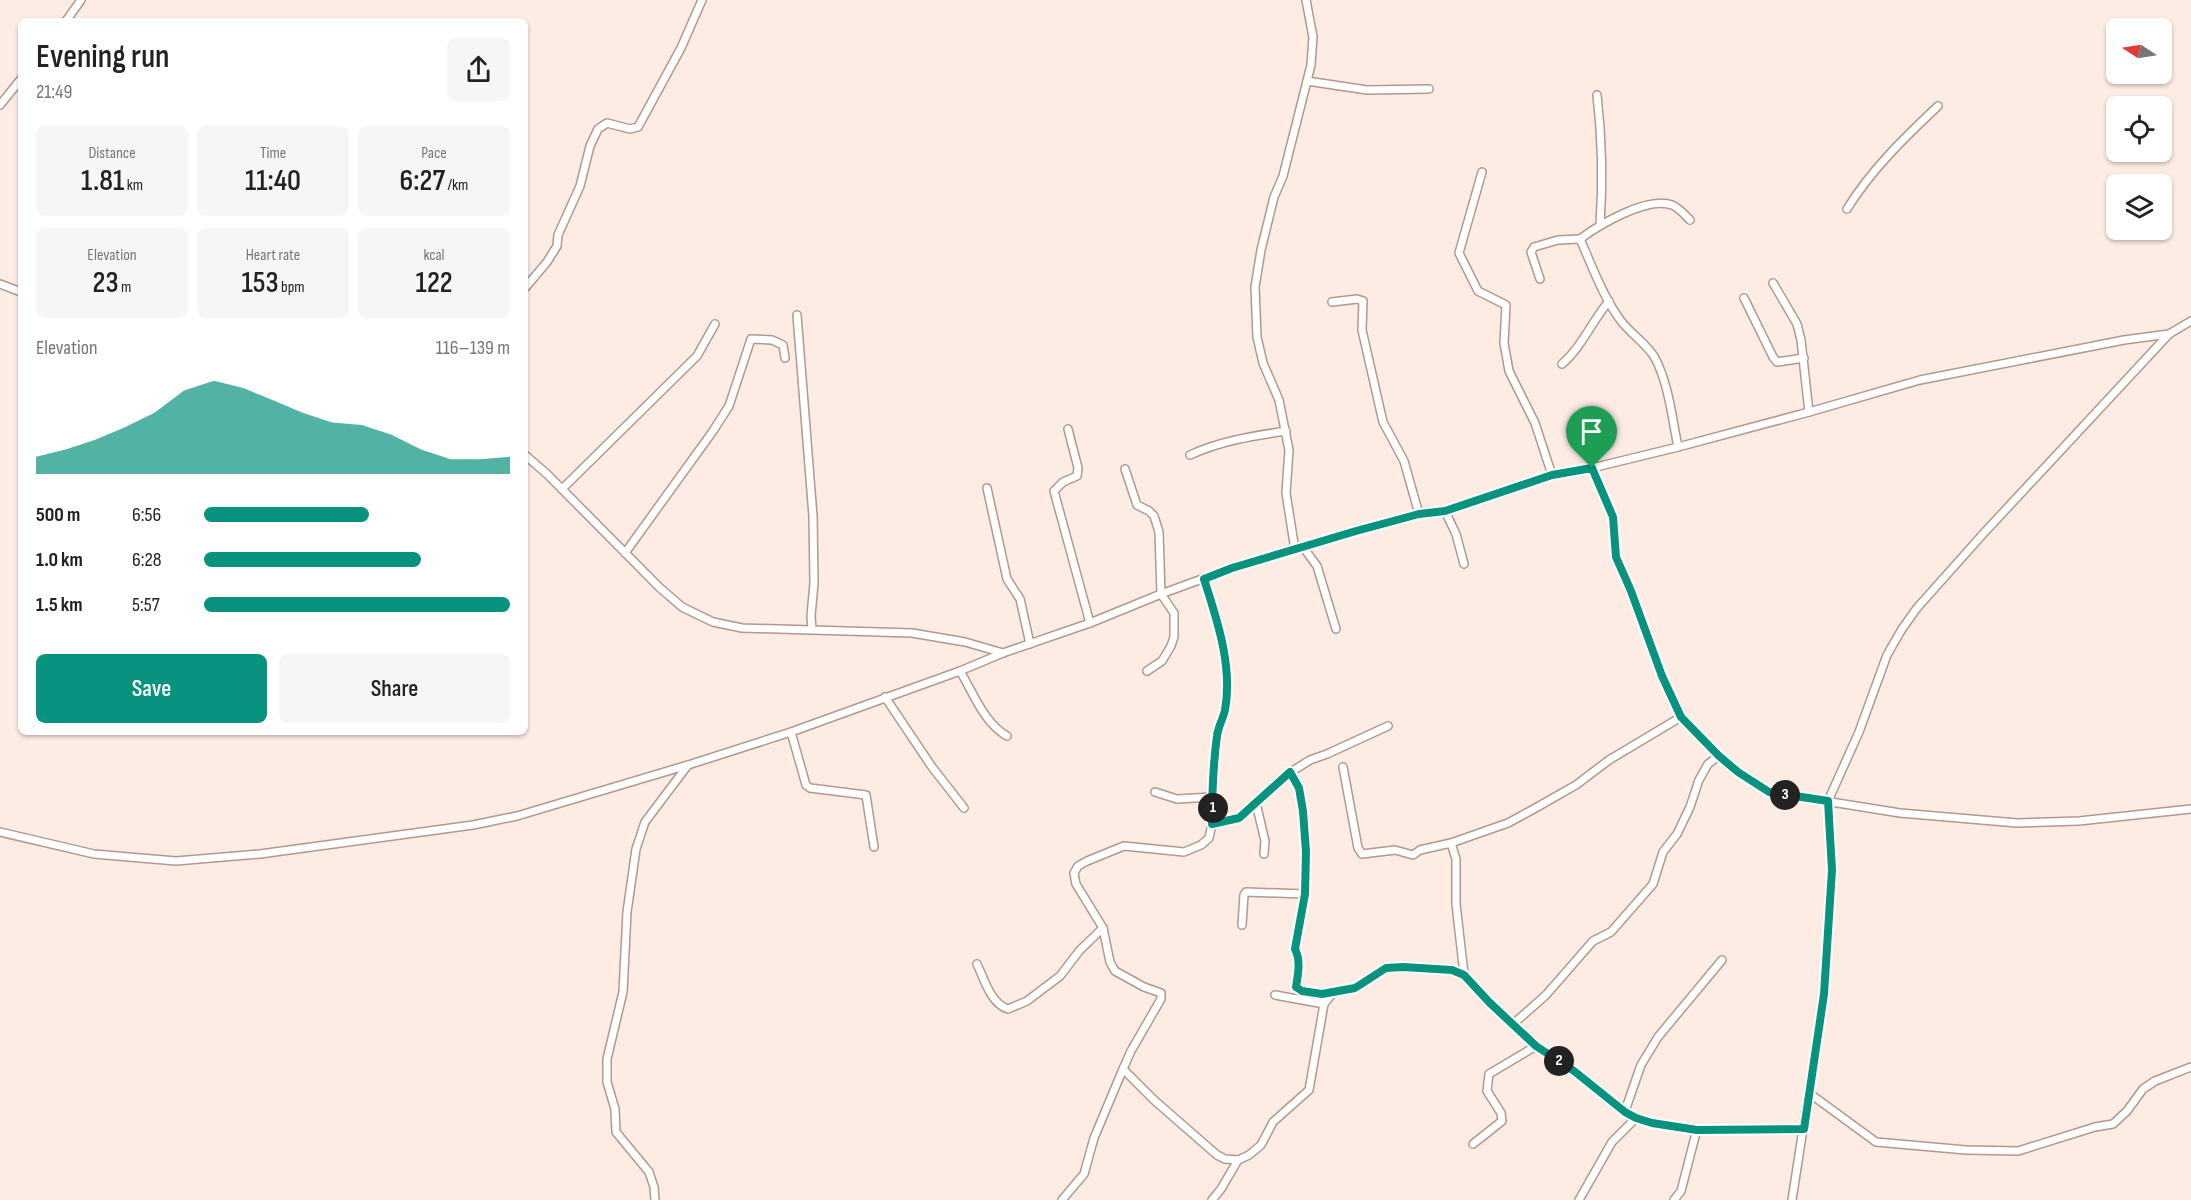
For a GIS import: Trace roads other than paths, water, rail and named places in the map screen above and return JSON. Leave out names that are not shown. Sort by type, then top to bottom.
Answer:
[{"type":"street","points":[[68,18],[81,0]]},
{"type":"street","points":[[528,284],[557,246],[558,234],[580,186],[590,146],[598,129],[607,123],[630,129],[638,127],[681,48],[702,0]]},
{"type":"street","points":[[1295,550],[1286,493],[1289,450],[1279,400],[1263,363],[1257,337],[1255,287],[1274,197],[1283,176],[1311,65],[1313,37],[1306,0]]},
{"type":"street","points":[[1306,81],[1367,90],[1429,89]]},
{"type":"street","points":[[0,105],[18,83]]},
{"type":"street","points":[[1597,95],[1602,178],[1600,225]]},
{"type":"street","points":[[1847,209],[1860,188],[1883,161],[1938,106]]},
{"type":"street","points":[[1482,172],[1459,253],[1478,291],[1506,305],[1504,343],[1509,371],[1535,423],[1552,475]]},
{"type":"street","points":[[1540,279],[1531,252],[1534,247],[1558,240],[1580,239],[1600,225],[1629,211],[1661,204],[1673,205],[1690,220]]},
{"type":"street","points":[[1580,239],[1621,321],[1653,356],[1660,369],[1678,447]]},
{"type":"street","points":[[1773,283],[1797,324],[1804,358],[1809,412]]},
{"type":"street","points":[[0,284],[18,291]]},
{"type":"street","points":[[1332,302],[1357,298],[1363,302],[1362,330],[1383,422],[1404,461],[1419,514]]},
{"type":"street","points":[[1744,298],[1777,362],[1804,358]]},
{"type":"street","points":[[1562,364],[1572,355],[1599,312],[1609,301]]},
{"type":"street","points":[[797,315],[813,516],[812,629]]},
{"type":"street","points":[[1792,1200],[1824,994],[1832,870],[1828,801],[1859,732],[1887,655],[1917,608],[1991,525],[2169,334],[2191,321]]},
{"type":"street","points":[[562,489],[697,356],[715,324]]},
{"type":"street","points":[[0,832],[94,854],[176,861],[260,854],[473,825],[517,816],[791,732],[1090,623],[1232,568],[1303,547],[1419,514],[1445,511],[1552,475],[1592,468],[1678,447],[1920,380],[2124,340],[2169,334]]},
{"type":"street","points":[[625,553],[729,406],[751,339],[772,340],[783,345],[785,358]]},
{"type":"street","points":[[1068,429],[1078,468],[1077,476],[1063,482],[1054,491],[1090,623]]},
{"type":"street","points":[[1190,455],[1204,448],[1241,438],[1286,431]]},
{"type":"street","points":[[528,458],[682,608],[713,622],[742,628],[912,633],[965,642],[1003,653]]},
{"type":"street","points":[[1592,468],[1613,517],[1616,557],[1662,676],[1681,717],[1719,756],[1738,772],[1769,792],[1900,813],[2017,823],[2079,821],[2191,809]]},
{"type":"street","points":[[1125,469],[1137,506],[1149,510],[1154,516],[1159,532],[1161,594],[1174,613],[1174,637],[1162,661],[1147,671]]},
{"type":"street","points":[[987,488],[1007,579],[1020,599],[1030,644]]},
{"type":"street","points":[[1445,511],[1456,534],[1464,564]]},
{"type":"street","points":[[1303,547],[1317,566],[1336,629]]},
{"type":"street","points":[[1062,1200],[1084,1173],[1094,1138],[1123,1069],[1161,999],[1161,993],[1144,987],[1115,971],[1110,962],[1103,928],[1076,884],[1074,873],[1078,866],[1125,846],[1184,852],[1201,845],[1209,838],[1212,824],[1217,734],[1225,710],[1226,684],[1224,655],[1204,579]]},
{"type":"street","points":[[960,671],[984,715],[1007,736]]},
{"type":"street","points":[[885,697],[932,767],[964,808]]},
{"type":"street","points":[[1343,767],[1358,848],[1362,854],[1395,850],[1413,855],[1420,850],[1451,843],[1508,823],[1576,784],[1609,760],[1681,717]]},
{"type":"street","points":[[1212,824],[1239,818],[1290,772],[1310,760],[1388,726]]},
{"type":"street","points":[[791,732],[806,785],[810,788],[866,795],[874,847]]},
{"type":"street","points":[[1513,1024],[1546,995],[1593,941],[1611,932],[1653,884],[1664,852],[1677,834],[1690,807],[1699,780],[1708,764],[1719,756]]},
{"type":"street","points":[[655,1200],[649,1172],[616,1132],[615,1109],[607,1082],[606,1059],[622,992],[627,912],[636,849],[645,822],[688,765]]},
{"type":"street","points":[[1290,772],[1299,788],[1306,852],[1305,894],[1295,949],[1299,968],[1296,987],[1302,991],[1322,994],[1355,988],[1386,968],[1452,970],[1464,975],[1536,1046],[1574,1071],[1625,1112],[1636,1118],[1652,1123],[1697,1130],[1804,1129]]},
{"type":"street","points":[[1155,792],[1177,799],[1213,798]]},
{"type":"street","points":[[1256,803],[1265,841],[1264,854]]},
{"type":"street","points":[[1451,843],[1456,859],[1456,904],[1464,975]]},
{"type":"street","points":[[1242,925],[1246,892],[1305,894]]},
{"type":"street","points":[[977,964],[992,995],[1000,1006],[1008,1009],[1027,1001],[1060,976],[1080,950],[1103,928]]},
{"type":"street","points":[[1625,1112],[1641,1065],[1658,1037],[1722,960]]},
{"type":"street","points":[[1123,1069],[1154,1100],[1217,1155],[1226,1159],[1238,1160],[1249,1155],[1261,1145],[1274,1122],[1309,1090],[1324,1004],[1330,995],[1338,991]]},
{"type":"street","points":[[1275,994],[1324,1004]]},
{"type":"street","points":[[1473,1144],[1502,1120],[1487,1091],[1489,1074],[1536,1046]]},
{"type":"street","points":[[1809,1093],[1876,1142],[1966,1150],[2018,1150],[2095,1127],[2114,1124],[2143,1089],[2155,1081],[2191,1067]]},
{"type":"street","points":[[1579,1200],[1611,1142],[1636,1118]]},
{"type":"street","points":[[1674,1200],[1681,1191],[1697,1130]]},
{"type":"street","points":[[1212,1200],[1238,1160]]}]
